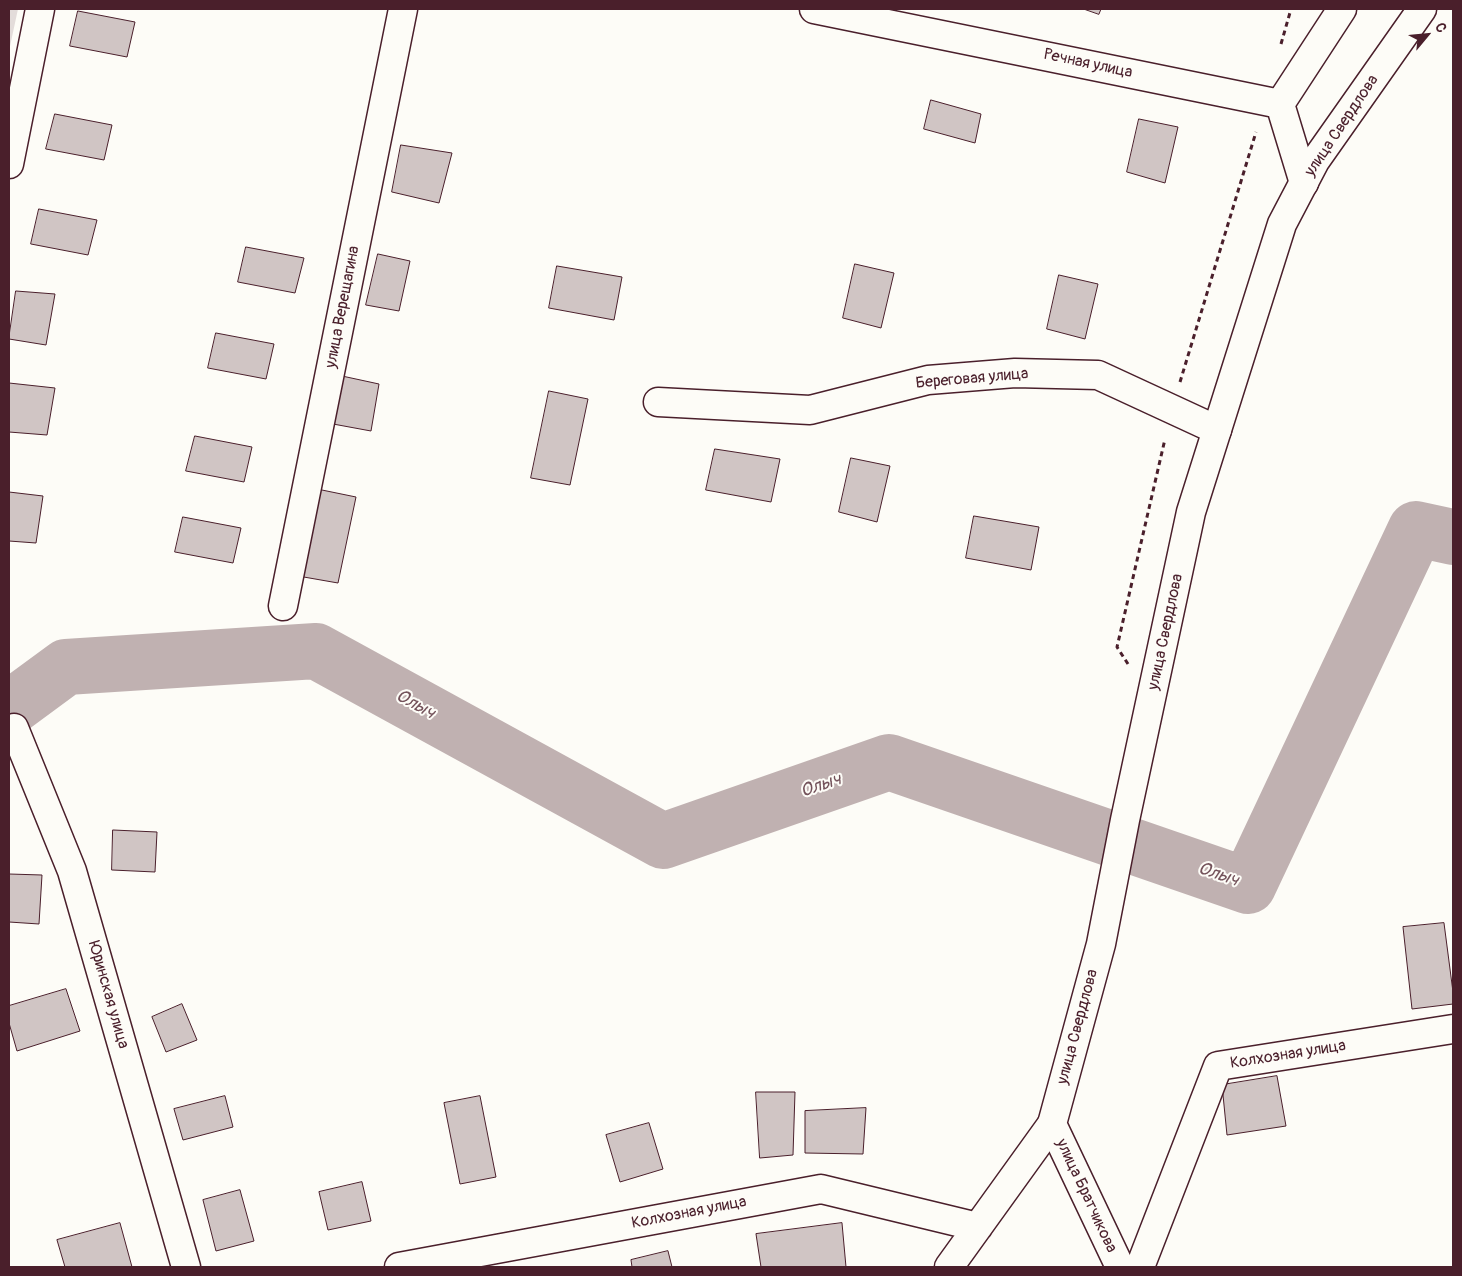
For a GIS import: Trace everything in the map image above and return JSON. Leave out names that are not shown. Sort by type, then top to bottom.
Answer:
[{"type":"street","points":[[9,164],[40,9]]},
{"type":"street","name":"улица Верещагина","points":[[283,606],[403,9]]},
{"type":"street","name":"Речная улица","points":[[814,9],[1273,102]]},
{"type":"street","points":[[1304,183],[1273,102],[1342,9]]},
{"type":"street","name":"улица Свердлова","points":[[948,1267],[1052,1124],[1101,944],[1125,820],[1191,512],[1282,224],[1315,162],[1422,9]]},
{"type":"street","name":"Береговая улица","points":[[658,402],[810,410],[928,380],[1015,372],[1098,375],[1217,430]]},
{"type":"street","name":"Юринская улица","points":[[14,728],[72,870],[186,1267]]},
{"type":"street","name":"Колхозная улица","points":[[1140,1267],[1218,1066],[1453,1029]]},
{"type":"street","name":"улица Братчикова","points":[[1052,1124],[1120,1267]]},
{"type":"street","name":"Колхозная улица","points":[[399,1267],[821,1189],[978,1227]]},
{"type":"path","points":[[1281,46],[1291,9]]},
{"type":"path","points":[[1150,702],[1117,646],[1172,409],[1273,102]]},
{"type":"shaded area","points":[[9,9],[18,9],[9,51]]},
{"type":"building","points":[[1084,9],[1101,9],[1099,14]]},
{"type":"building","points":[[78,11],[135,22],[127,57],[70,46]]},
{"type":"building","points":[[931,100],[981,114],[975,143],[924,129]]},
{"type":"building","points":[[55,114],[112,125],[104,160],[46,149]]},
{"type":"building","points":[[1139,119],[1178,127],[1165,183],[1127,172]]},
{"type":"building","points":[[401,145],[452,153],[439,203],[392,192]]},
{"type":"building","points":[[39,209],[97,220],[88,255],[31,244]]},
{"type":"building","points":[[246,247],[304,258],[295,293],[238,282]]},
{"type":"building","points":[[378,254],[410,261],[399,311],[366,305]]},
{"type":"building","points":[[855,264],[894,273],[881,328],[843,318]]},
{"type":"building","points":[[557,266],[622,277],[614,320],[549,308]]},
{"type":"building","points":[[1059,275],[1098,284],[1085,339],[1047,329]]},
{"type":"building","points":[[16,291],[55,294],[46,345],[9,339]]},
{"type":"building","points":[[216,333],[274,344],[266,379],[208,368]]},
{"type":"building","points":[[342,376],[379,384],[371,431],[333,424]]},
{"type":"building","points":[[9,383],[55,388],[47,435],[9,432]]},
{"type":"building","points":[[549,391],[588,399],[570,485],[531,478]]},
{"type":"building","points":[[195,436],[252,447],[244,482],[186,471]]},
{"type":"building","points":[[715,449],[780,459],[771,502],[706,490]]},
{"type":"building","points":[[851,458],[890,466],[877,522],[839,512]]},
{"type":"building","points":[[317,489],[356,497],[338,583],[298,576]]},
{"type":"building","points":[[9,492],[43,496],[36,543],[9,541]]},
{"type":"building","points":[[974,516],[1039,527],[1031,570],[966,558]]},
{"type":"building","points":[[183,517],[241,528],[233,563],[175,552]]},
{"type":"building","points":[[113,830],[157,832],[155,872],[112,870]]},
{"type":"building","points":[[9,874],[42,875],[39,924],[9,922]]},
{"type":"building","points":[[1444,923],[1453,1004],[1412,1009],[1403,927]]},
{"type":"building","points":[[66,989],[80,1031],[17,1051],[9,1023],[9,1006]]},
{"type":"building","points":[[182,1004],[197,1040],[166,1052],[152,1017]]},
{"type":"building","points":[[1277,1076],[1286,1126],[1227,1135],[1222,1085]]},
{"type":"building","points":[[756,1092],[795,1092],[793,1155],[760,1158]]},
{"type":"building","points":[[225,1096],[233,1127],[183,1140],[174,1109]]},
{"type":"building","points":[[480,1096],[496,1177],[460,1184],[444,1103]]},
{"type":"building","points":[[866,1108],[863,1154],[805,1153],[805,1111]]},
{"type":"building","points":[[649,1123],[663,1169],[620,1182],[606,1135]]},
{"type":"building","points":[[362,1182],[371,1221],[328,1230],[319,1192]]},
{"type":"building","points":[[240,1190],[254,1241],[216,1251],[203,1200]]},
{"type":"building","points":[[120,1223],[132,1267],[65,1267],[57,1240]]},
{"type":"building","points":[[842,1223],[846,1267],[761,1267],[756,1234]]},
{"type":"building","points":[[668,1251],[672,1267],[632,1267],[631,1260]]},
{"type":"waterway","name":"Олыч","points":[[9,709],[66,667],[316,651],[663,841],[889,762],[1248,886],[1416,529],[1453,537]]}]
